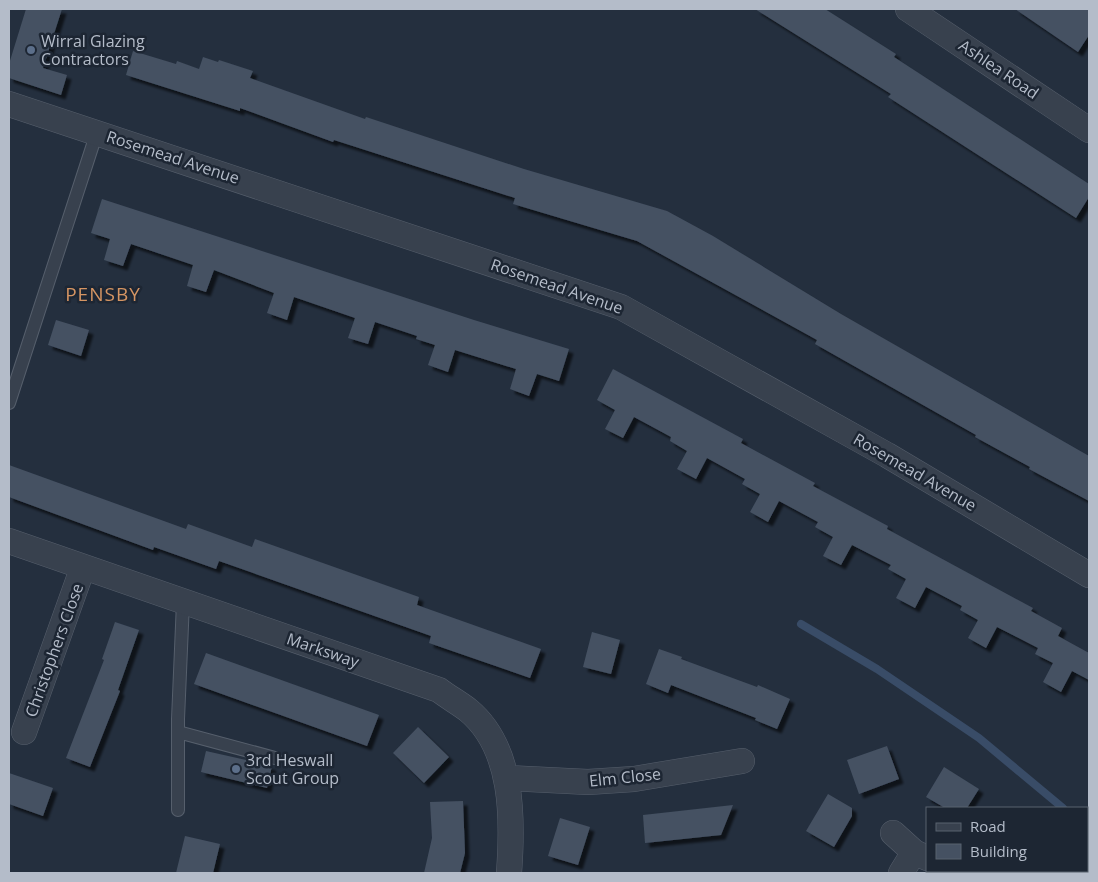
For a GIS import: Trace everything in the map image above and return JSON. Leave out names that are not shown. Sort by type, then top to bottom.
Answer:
[{"type":"street","name":"Ashlea Road","points":[[908,9],[1089,130]]},
{"type":"street","name":"Rosemead Avenue","points":[[9,104],[621,306],[887,455],[1089,575]]},
{"type":"street","name":"Marksway","points":[[9,541],[439,690],[468,711],[485,730],[507,778],[510,801],[509,873]]},
{"type":"street","name":"Christophers Close","points":[[24,732],[83,567]]},
{"type":"street","name":"Elm Close","points":[[507,778],[588,782],[634,779],[742,760]]},
{"type":"street","points":[[893,833],[920,855],[901,873]]},
{"type":"lane","points":[[9,403],[97,132]]},
{"type":"lane","points":[[178,810],[178,732],[183,602]]},
{"type":"lane","points":[[178,732],[275,758]]},
{"type":"building","name":"Wirral Glazing Contractors","points":[[26,9],[62,9],[43,68],[67,75],[61,95],[9,78],[9,64]]},
{"type":"building","points":[[755,9],[825,9],[896,54],[894,57],[1089,184],[1089,197],[1076,218],[888,97],[891,94]]},
{"type":"building","points":[[1015,9],[1089,9],[1089,35],[1078,52]]},
{"type":"building","points":[[133,51],[176,64],[177,61],[199,69],[203,57],[218,62],[219,60],[253,71],[250,78],[365,119],[366,117],[524,169],[667,211],[713,236],[841,314],[1089,456],[1089,501],[1029,469],[1030,467],[975,437],[976,435],[815,344],[817,340],[637,241],[513,204],[515,198],[334,140],[333,142],[240,108],[240,111],[126,75]]},
{"type":"building","points":[[102,199],[569,349],[559,381],[537,374],[529,396],[510,389],[516,369],[455,350],[448,372],[428,365],[435,345],[416,339],[417,336],[375,322],[368,344],[348,338],[355,318],[294,297],[287,320],[267,313],[274,293],[214,270],[206,292],[187,286],[193,265],[131,244],[123,266],[104,260],[110,239],[91,233]]},
{"type":"building","points":[[56,320],[89,330],[81,356],[48,345]]},
{"type":"building","points":[[613,369],[743,439],[741,443],[815,483],[813,486],[888,526],[887,529],[1033,608],[1031,611],[1062,628],[1058,636],[1089,653],[1089,680],[1072,671],[1061,692],[1043,682],[1053,663],[1035,654],[1038,648],[997,627],[986,648],[968,638],[978,620],[960,610],[962,606],[926,587],[915,608],[896,598],[906,579],[888,569],[891,565],[852,545],[841,565],[823,556],[833,537],[815,527],[818,522],[779,501],[768,522],[750,512],[760,494],[742,484],[745,479],[707,458],[696,479],[677,469],[687,451],[670,441],[671,437],[634,417],[623,438],[605,429],[615,410],[597,400]]},
{"type":"building","points":[[9,465],[186,529],[188,524],[252,547],[255,539],[419,597],[417,605],[541,649],[530,678],[429,643],[431,636],[219,561],[216,569],[154,547],[153,550],[9,497]]},
{"type":"building","points":[[115,622],[139,630],[118,690],[120,691],[90,767],[66,758],[104,660],[102,659]]},
{"type":"building","points":[[592,632],[620,640],[611,674],[583,667]]},
{"type":"building","points":[[659,649],[757,687],[758,685],[790,699],[777,729],[755,720],[756,718],[671,685],[668,693],[646,684]]},
{"type":"building","points":[[206,653],[379,715],[367,746],[194,684]]},
{"type":"building","points":[[418,727],[449,757],[424,783],[393,753]]},
{"type":"building","points":[[887,746],[899,779],[859,794],[847,760]]},
{"type":"building","name":"3rd Heswall Scout Group","points":[[206,751],[272,766],[267,788],[201,772]]},
{"type":"building","points":[[944,767],[979,789],[968,807],[943,807],[926,797]]},
{"type":"building","points":[[9,773],[53,788],[43,816],[9,804]]},
{"type":"building","points":[[828,794],[852,808],[852,816],[834,847],[806,831]]},
{"type":"building","points":[[463,801],[465,853],[460,873],[424,873],[432,838],[430,802]]},
{"type":"building","points":[[733,805],[721,835],[645,843],[643,815]]},
{"type":"building","points":[[560,818],[590,827],[578,865],[548,856]]},
{"type":"building","points":[[185,836],[220,844],[213,873],[176,873]]},
{"type":"waterway","points":[[801,624],[877,669],[979,738],[1062,807]]},
{"type":"place","name":"Wirral Glazing Contractors","points":[[31,50]]},
{"type":"place","name":"3rd Heswall Scout Group","points":[[236,769]]},
{"type":"district","name":"PENSBY","points":[[103,294]]}]
